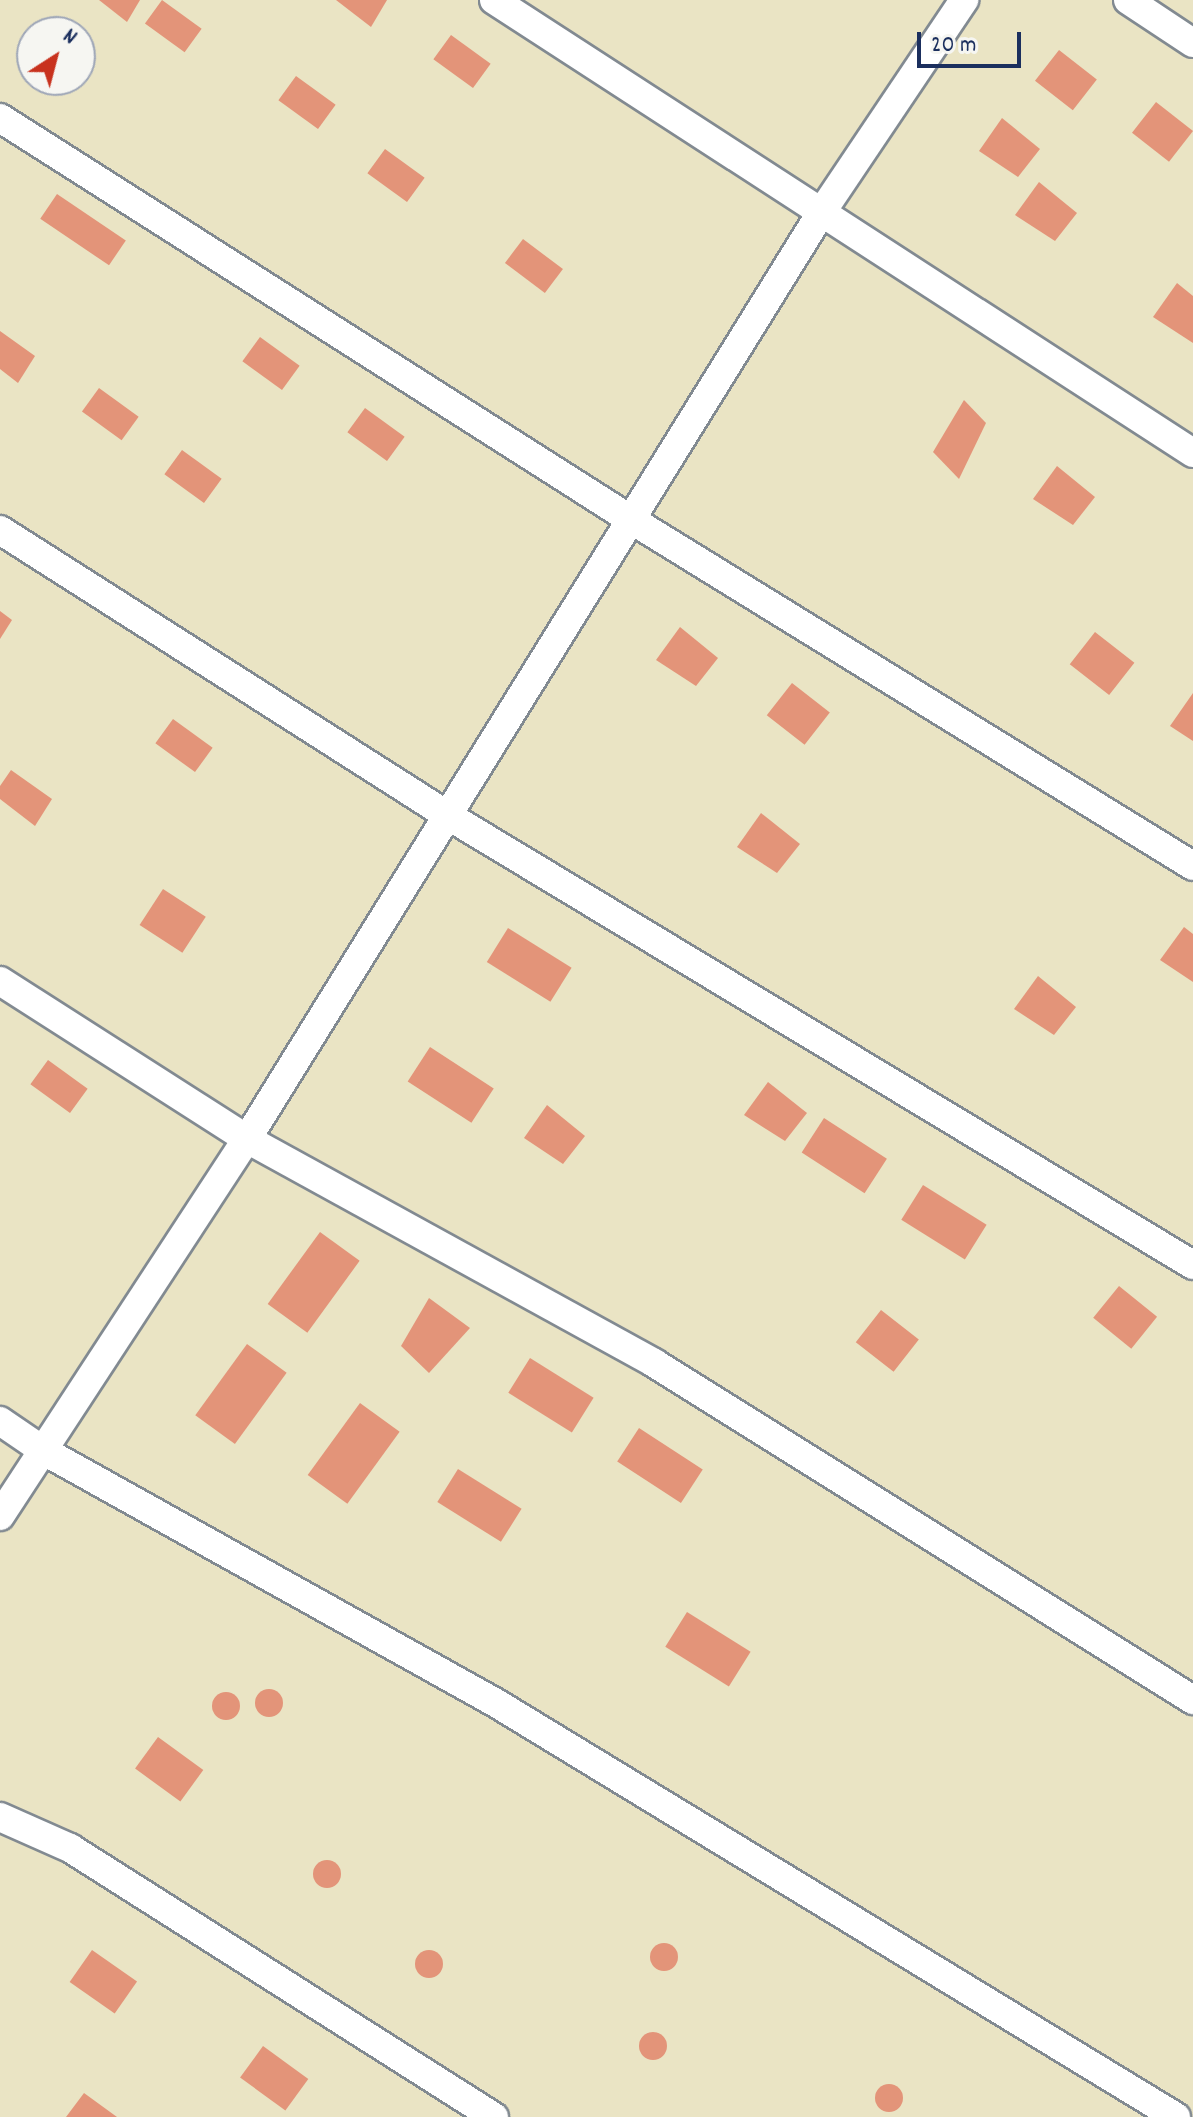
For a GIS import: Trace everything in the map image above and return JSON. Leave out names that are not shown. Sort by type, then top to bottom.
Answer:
[{"type":"street","points":[[494,0],[1193,453]]},
{"type":"street","points":[[0,1516],[247,1139],[821,213],[964,0]]},
{"type":"street","points":[[1128,0],[1193,43]]},
{"type":"street","points":[[0,118],[630,519],[1193,866]]},
{"type":"street","points":[[0,530],[447,815],[1193,1265]]},
{"type":"street","points":[[0,981],[247,1139],[654,1363],[1193,1700]]},
{"type":"street","points":[[0,1421],[44,1451],[496,1703],[1176,2117]]},
{"type":"street","points":[[0,1817],[70,1848],[494,2117]]},
{"type":"building","points":[[99,0],[140,0],[127,22]]},
{"type":"building","points":[[162,0],[202,29],[185,52],[145,23]]},
{"type":"building","points":[[336,0],[387,0],[371,27]]},
{"type":"building","points":[[451,35],[491,64],[473,88],[433,59]]},
{"type":"building","points":[[1059,50],[1097,80],[1073,110],[1035,81]]},
{"type":"building","points":[[296,76],[336,105],[318,129],[278,100]]},
{"type":"building","points":[[1156,102],[1193,131],[1169,162],[1132,133]]},
{"type":"building","points":[[1002,118],[1040,149],[1018,177],[979,151]]},
{"type":"building","points":[[385,149],[425,178],[407,202],[367,173]]},
{"type":"building","points":[[1039,182],[1077,213],[1055,241],[1015,215]]},
{"type":"building","points":[[57,194],[126,240],[109,265],[40,219]]},
{"type":"building","points":[[523,239],[563,269],[545,293],[505,263]]},
{"type":"building","points":[[1177,283],[1193,296],[1193,343],[1153,317]]},
{"type":"building","points":[[0,331],[35,356],[18,383],[0,369]]},
{"type":"building","points":[[260,337],[300,366],[282,390],[242,361]]},
{"type":"building","points":[[99,388],[139,417],[122,440],[82,411]]},
{"type":"building","points":[[964,400],[986,423],[959,479],[933,452]]},
{"type":"building","points":[[365,408],[405,437],[387,461],[347,432]]},
{"type":"building","points":[[182,450],[222,479],[204,503],[164,474]]},
{"type":"building","points":[[1057,466],[1095,497],[1073,525],[1033,499]]},
{"type":"building","points":[[0,611],[12,620],[0,639]]},
{"type":"building","points":[[680,627],[718,658],[696,686],[656,660]]},
{"type":"building","points":[[1095,632],[1134,663],[1109,695],[1070,664]]},
{"type":"building","points":[[792,683],[830,713],[805,745],[767,715]]},
{"type":"building","points":[[1193,693],[1193,741],[1170,726]]},
{"type":"building","points":[[173,719],[213,748],[195,772],[155,743]]},
{"type":"building","points":[[11,770],[52,799],[35,826],[0,799],[0,786]]},
{"type":"building","points":[[761,813],[800,844],[777,873],[737,847]]},
{"type":"building","points":[[163,889],[206,917],[182,953],[140,925]]},
{"type":"building","points":[[1184,927],[1193,934],[1193,982],[1160,960]]},
{"type":"building","points":[[508,928],[572,968],[550,1002],[487,962]]},
{"type":"building","points":[[1038,976],[1076,1007],[1054,1035],[1014,1009]]},
{"type":"building","points":[[430,1047],[494,1088],[471,1123],[408,1081]]},
{"type":"building","points":[[48,1060],[88,1089],[70,1113],[30,1084]]},
{"type":"building","points":[[768,1082],[807,1113],[785,1141],[744,1115]]},
{"type":"building","points":[[547,1105],[585,1136],[563,1164],[524,1138]]},
{"type":"building","points":[[824,1118],[887,1159],[865,1193],[802,1152]]},
{"type":"building","points":[[923,1185],[987,1225],[965,1260],[901,1220]]},
{"type":"building","points":[[320,1232],[360,1261],[307,1333],[268,1304]]},
{"type":"building","points":[[1119,1286],[1157,1317],[1131,1349],[1093,1318]]},
{"type":"building","points":[[429,1298],[470,1328],[429,1373],[401,1346]]},
{"type":"building","points":[[881,1310],[919,1340],[894,1372],[856,1342]]},
{"type":"building","points":[[247,1344],[287,1373],[235,1444],[195,1415]]},
{"type":"building","points":[[530,1358],[594,1398],[572,1433],[508,1393]]},
{"type":"building","points":[[360,1403],[400,1432],[347,1504],[308,1475]]},
{"type":"building","points":[[639,1428],[703,1469],[681,1503],[617,1462]]},
{"type":"building","points":[[458,1469],[522,1509],[501,1542],[437,1502]]},
{"type":"building","points":[[687,1612],[751,1652],[729,1687],[665,1647]]},
{"type":"building","points":[[269,1689],[279,1693],[283,1703],[279,1713],[269,1717],[259,1713],[255,1703],[259,1693]]},
{"type":"building","points":[[226,1692],[236,1696],[240,1706],[236,1716],[226,1720],[216,1716],[212,1706],[216,1696]]},
{"type":"building","points":[[158,1737],[203,1770],[180,1801],[135,1769]]},
{"type":"building","points":[[327,1860],[337,1864],[341,1874],[337,1884],[327,1888],[317,1884],[313,1874],[317,1864]]},
{"type":"building","points":[[664,1943],[674,1947],[678,1957],[674,1967],[664,1971],[654,1967],[650,1957],[654,1947]]},
{"type":"building","points":[[92,1950],[137,1982],[115,2013],[70,1982]]},
{"type":"building","points":[[429,1950],[439,1954],[443,1964],[439,1974],[429,1978],[419,1974],[415,1964],[419,1954]]},
{"type":"building","points":[[653,2032],[663,2036],[667,2046],[663,2056],[653,2060],[643,2056],[639,2046],[643,2036]]},
{"type":"building","points":[[263,2046],[308,2079],[285,2110],[240,2078]]},
{"type":"building","points":[[889,2084],[899,2088],[903,2098],[899,2108],[889,2112],[879,2108],[875,2098],[879,2088]]},
{"type":"building","points":[[84,2093],[117,2117],[66,2117]]}]
